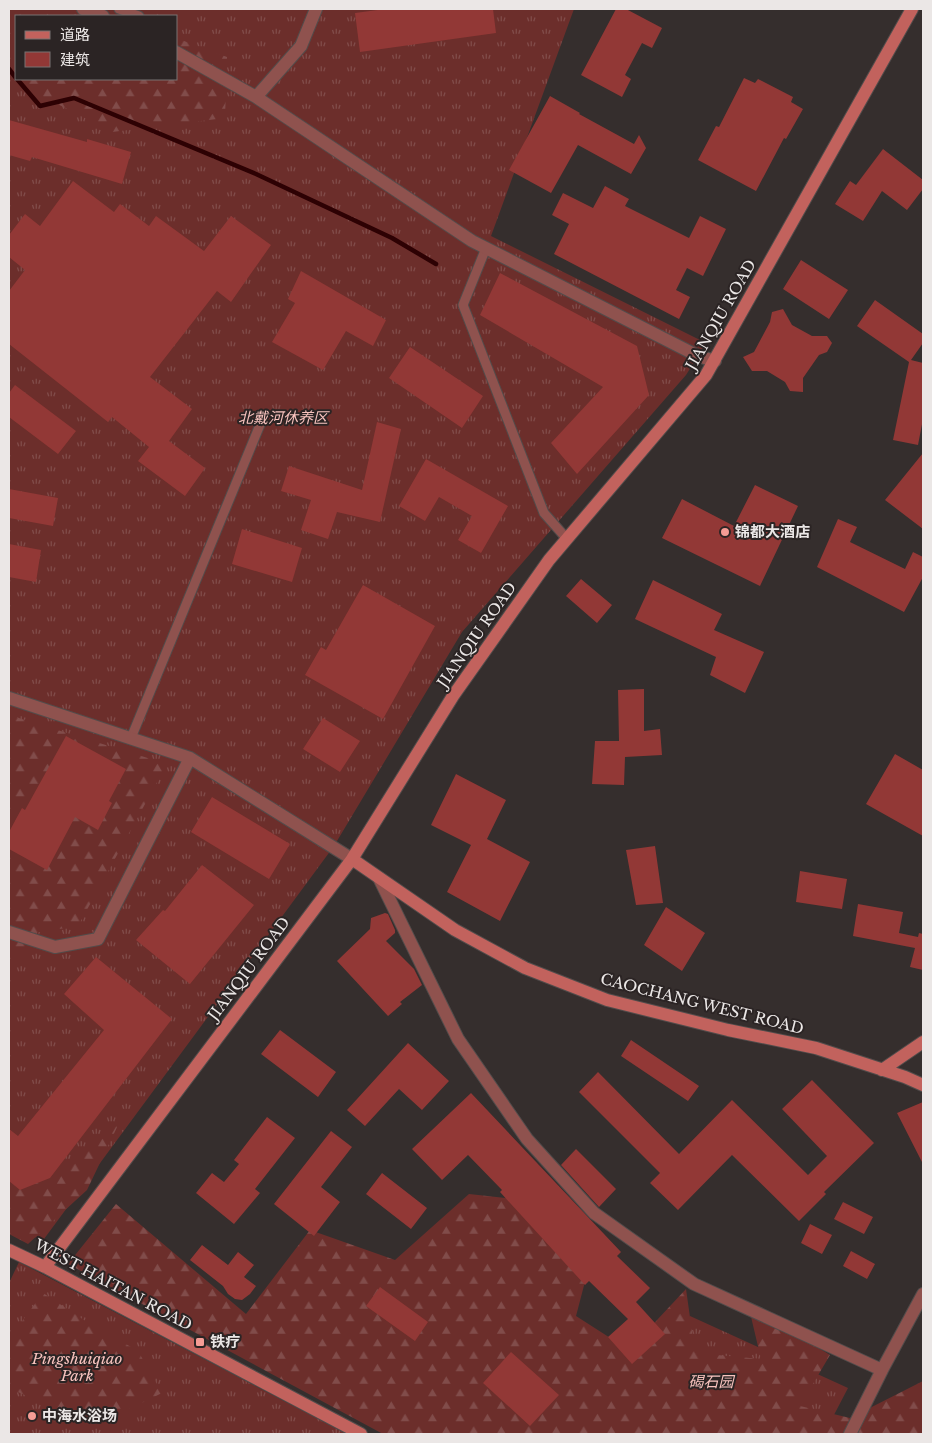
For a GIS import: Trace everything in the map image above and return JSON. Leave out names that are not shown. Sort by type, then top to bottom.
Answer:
[{"type":"main road","name":"JIANQIU ROAD","points":[[45,1267],[352,859],[453,696],[549,560],[706,375],[912,9]]},
{"type":"main road","name":"CAOCHANG WEST ROAD","points":[[352,859],[455,930],[525,968],[607,1000],[728,1030],[816,1048],[923,1085]]},
{"type":"main road","points":[[882,1070],[923,1042]]},
{"type":"main road","name":"WEST HAITAN ROAD","points":[[9,1250],[45,1267],[361,1434]]},
{"type":"street","points":[[84,9],[100,15]]},
{"type":"street","points":[[256,97],[301,46],[316,9]]},
{"type":"street","points":[[178,53],[256,97],[472,241],[698,356],[715,361]]},
{"type":"street","points":[[9,698],[190,758],[352,859]]},
{"type":"street","points":[[9,932],[56,947],[98,939],[190,758]]},
{"type":"street","points":[[379,878],[458,1039],[527,1139],[594,1213],[694,1284],[882,1370]]},
{"type":"street","points":[[850,1434],[923,1294]]},
{"type":"lane","points":[[119,9],[136,15]]},
{"type":"lane","points":[[486,248],[462,305],[544,513],[567,540]]},
{"type":"lane","points":[[130,738],[262,420]]},
{"type":"green space","name":"北戴河休养区","points":[[9,9],[574,9],[491,236],[706,343],[686,375],[462,632],[334,846],[44,1239],[9,1232]]},
{"type":"green space","points":[[9,9],[159,9],[161,15],[15,15],[15,80],[178,80],[178,39],[227,57],[225,118],[112,132],[9,79]]},
{"type":"green space","points":[[9,715],[167,764],[78,926],[34,933],[9,981]]},
{"type":"green space","points":[[119,1123],[87,1190],[28,1244],[9,1234],[9,1192],[73,1164]]},
{"type":"green space","points":[[469,1194],[515,1199],[587,1274],[576,1316],[629,1350],[686,1289],[695,1353],[761,1359],[748,1304],[830,1355],[800,1406],[850,1418],[923,1381],[923,1434],[383,1434],[68,1264],[116,1204],[246,1314],[310,1230],[395,1260]]},
{"type":"green space","name":"Pingshuiqiao Park","points":[[19,1262],[347,1434],[9,1434],[9,1283]]},
{"type":"green space","points":[[43,1293],[84,1320],[138,1351],[162,1393],[113,1417],[76,1418],[9,1388],[9,1339]]},
{"type":"green space","name":"碣石园","points":[[690,1316],[848,1388],[824,1434],[618,1434]]},
{"type":"building","points":[[385,9],[493,9],[496,33],[360,52],[355,13]]},
{"type":"building","points":[[616,9],[626,9],[662,28],[652,48],[642,43],[625,75],[631,79],[622,97],[581,75]]},
{"type":"building","points":[[744,78],[755,83],[758,79],[793,97],[791,102],[803,109],[786,139],[784,138],[756,191],[698,160],[716,126],[719,127]]},
{"type":"building","points":[[550,96],[634,144],[639,135],[646,148],[631,174],[578,145],[551,193],[509,170]]},
{"type":"building","points":[[9,120],[131,152],[122,184],[32,157],[30,161],[9,155]]},
{"type":"building","points":[[883,149],[923,180],[923,189],[907,210],[882,191],[863,221],[835,204],[850,181],[856,185]]},
{"type":"building","points":[[73,181],[114,212],[120,204],[149,226],[156,216],[204,251],[231,216],[271,245],[231,302],[217,291],[150,377],[192,409],[169,441],[205,468],[185,496],[138,461],[149,447],[112,417],[108,422],[9,344],[9,291],[25,270],[9,257],[9,235],[25,214],[40,226]]},
{"type":"building","points":[[605,186],[629,199],[625,206],[689,238],[700,216],[726,229],[703,276],[687,268],[676,290],[690,297],[679,319],[554,254],[569,224],[552,215],[563,193],[593,208]]},
{"type":"building","points":[[801,260],[848,290],[829,319],[783,289]]},
{"type":"building","points":[[301,271],[386,320],[373,346],[346,331],[323,370],[272,342],[295,303],[288,299]]},
{"type":"building","points":[[500,273],[637,346],[649,395],[577,474],[551,443],[603,387],[480,315]]},
{"type":"building","points":[[875,300],[923,334],[923,343],[911,360],[923,363],[923,419],[918,445],[893,440],[909,362],[857,326]]},
{"type":"building","points":[[783,309],[792,325],[812,336],[827,336],[832,343],[827,352],[819,355],[803,378],[803,392],[790,391],[785,382],[767,371],[752,371],[743,357],[754,352],[770,322],[772,312]]},
{"type":"building","points":[[410,347],[483,396],[462,428],[389,378]]},
{"type":"building","points":[[15,385],[76,431],[58,454],[9,417],[9,393]]},
{"type":"building","points":[[377,422],[401,429],[380,522],[337,512],[328,539],[301,530],[311,500],[281,491],[289,466],[362,490]]},
{"type":"building","points":[[923,453],[923,529],[885,500]]},
{"type":"building","points":[[426,459],[508,506],[481,553],[458,540],[472,516],[439,497],[425,521],[399,506]]},
{"type":"building","name":"锦都大酒店","points":[[755,485],[798,506],[760,586],[662,538],[682,499],[734,526]]},
{"type":"building","points":[[9,489],[58,498],[53,526],[9,518]]},
{"type":"building","points":[[838,519],[857,527],[850,542],[905,569],[913,552],[923,557],[923,577],[904,612],[817,567]]},
{"type":"building","points":[[242,529],[302,548],[292,582],[232,564]]},
{"type":"building","points":[[9,544],[41,550],[36,582],[9,577]]},
{"type":"building","points":[[581,579],[612,605],[597,623],[566,596]]},
{"type":"building","points":[[653,580],[722,614],[714,630],[764,652],[745,693],[710,675],[716,657],[635,619]]},
{"type":"building","points":[[363,585],[435,626],[383,719],[305,675],[321,647],[326,650]]},
{"type":"building","points":[[644,689],[644,731],[660,729],[662,755],[625,757],[624,785],[592,784],[595,741],[619,741],[618,690]]},
{"type":"building","points":[[323,718],[360,741],[340,772],[303,749]]},
{"type":"building","points":[[66,736],[126,769],[109,801],[112,803],[98,830],[75,817],[47,870],[9,849],[9,832],[22,808],[25,810]]},
{"type":"building","points":[[895,754],[923,770],[923,836],[866,804]]},
{"type":"building","points":[[456,774],[506,800],[487,839],[530,862],[500,921],[447,892],[471,845],[431,825]]},
{"type":"building","points":[[212,797],[290,844],[269,879],[191,832]]},
{"type":"building","points":[[655,846],[663,903],[636,905],[626,850]]},
{"type":"building","points":[[202,865],[254,905],[190,984],[136,940],[163,910],[165,911]]},
{"type":"building","points":[[800,871],[847,879],[842,909],[796,902]]},
{"type":"building","points":[[858,904],[903,912],[899,933],[918,937],[919,933],[923,934],[923,970],[910,967],[915,948],[853,936]]},
{"type":"building","points":[[666,907],[705,933],[682,971],[644,945]]},
{"type":"building","points":[[385,913],[388,914],[395,930],[395,933],[386,941],[414,969],[422,985],[400,1002],[402,1004],[388,1016],[337,961],[370,929],[371,918]]},
{"type":"building","points":[[96,957],[172,1019],[50,1178],[20,1190],[9,1181],[9,1129],[18,1136],[104,1030],[64,994]]},
{"type":"building","points":[[280,1030],[336,1072],[318,1097],[261,1054]]},
{"type":"building","points":[[631,1040],[699,1086],[688,1101],[621,1056]]},
{"type":"building","points":[[408,1043],[449,1081],[422,1110],[399,1089],[365,1126],[347,1110]]},
{"type":"building","points":[[598,1072],[679,1154],[732,1100],[808,1175],[827,1156],[782,1109],[812,1080],[874,1143],[824,1192],[826,1194],[799,1221],[732,1155],[678,1210],[650,1183],[660,1173],[579,1092]]},
{"type":"building","points":[[471,1093],[621,1252],[617,1256],[650,1288],[636,1302],[665,1334],[632,1364],[608,1337],[628,1319],[589,1281],[585,1285],[500,1192],[502,1190],[468,1155],[442,1180],[412,1149]]},
{"type":"building","points":[[923,1102],[923,1164],[897,1113]]},
{"type":"building","points":[[267,1117],[295,1138],[255,1189],[260,1193],[234,1224],[196,1193],[212,1173],[224,1182],[239,1164],[234,1160]]},
{"type":"building","points":[[331,1131],[352,1147],[321,1187],[340,1202],[314,1236],[274,1204]]},
{"type":"building","points":[[576,1149],[616,1189],[599,1207],[561,1165]]},
{"type":"building","points":[[382,1173],[427,1208],[411,1229],[366,1194]]},
{"type":"building","points":[[843,1202],[873,1217],[864,1234],[834,1219]]},
{"type":"building","points":[[810,1224],[832,1235],[822,1254],[801,1243]]},
{"type":"building","points":[[202,1245],[228,1265],[238,1252],[254,1265],[244,1277],[256,1286],[250,1294],[242,1300],[235,1299],[228,1294],[223,1286],[190,1260]]},
{"type":"building","points":[[851,1251],[875,1264],[867,1279],[843,1266]]},
{"type":"building","points":[[380,1287],[428,1322],[415,1341],[366,1306]]},
{"type":"building","points":[[511,1352],[559,1395],[530,1426],[483,1383]]},
{"type":"waterway","points":[[9,69],[15,77]]},
{"type":"waterway","points":[[18,80],[40,106],[74,98],[256,174],[392,238],[436,264]]},
{"type":"place","name":"锦都大酒店","points":[[725,532]]},
{"type":"place","name":"铁疗","points":[[200,1342]]},
{"type":"place","name":"中海水浴场","points":[[32,1416]]}]
